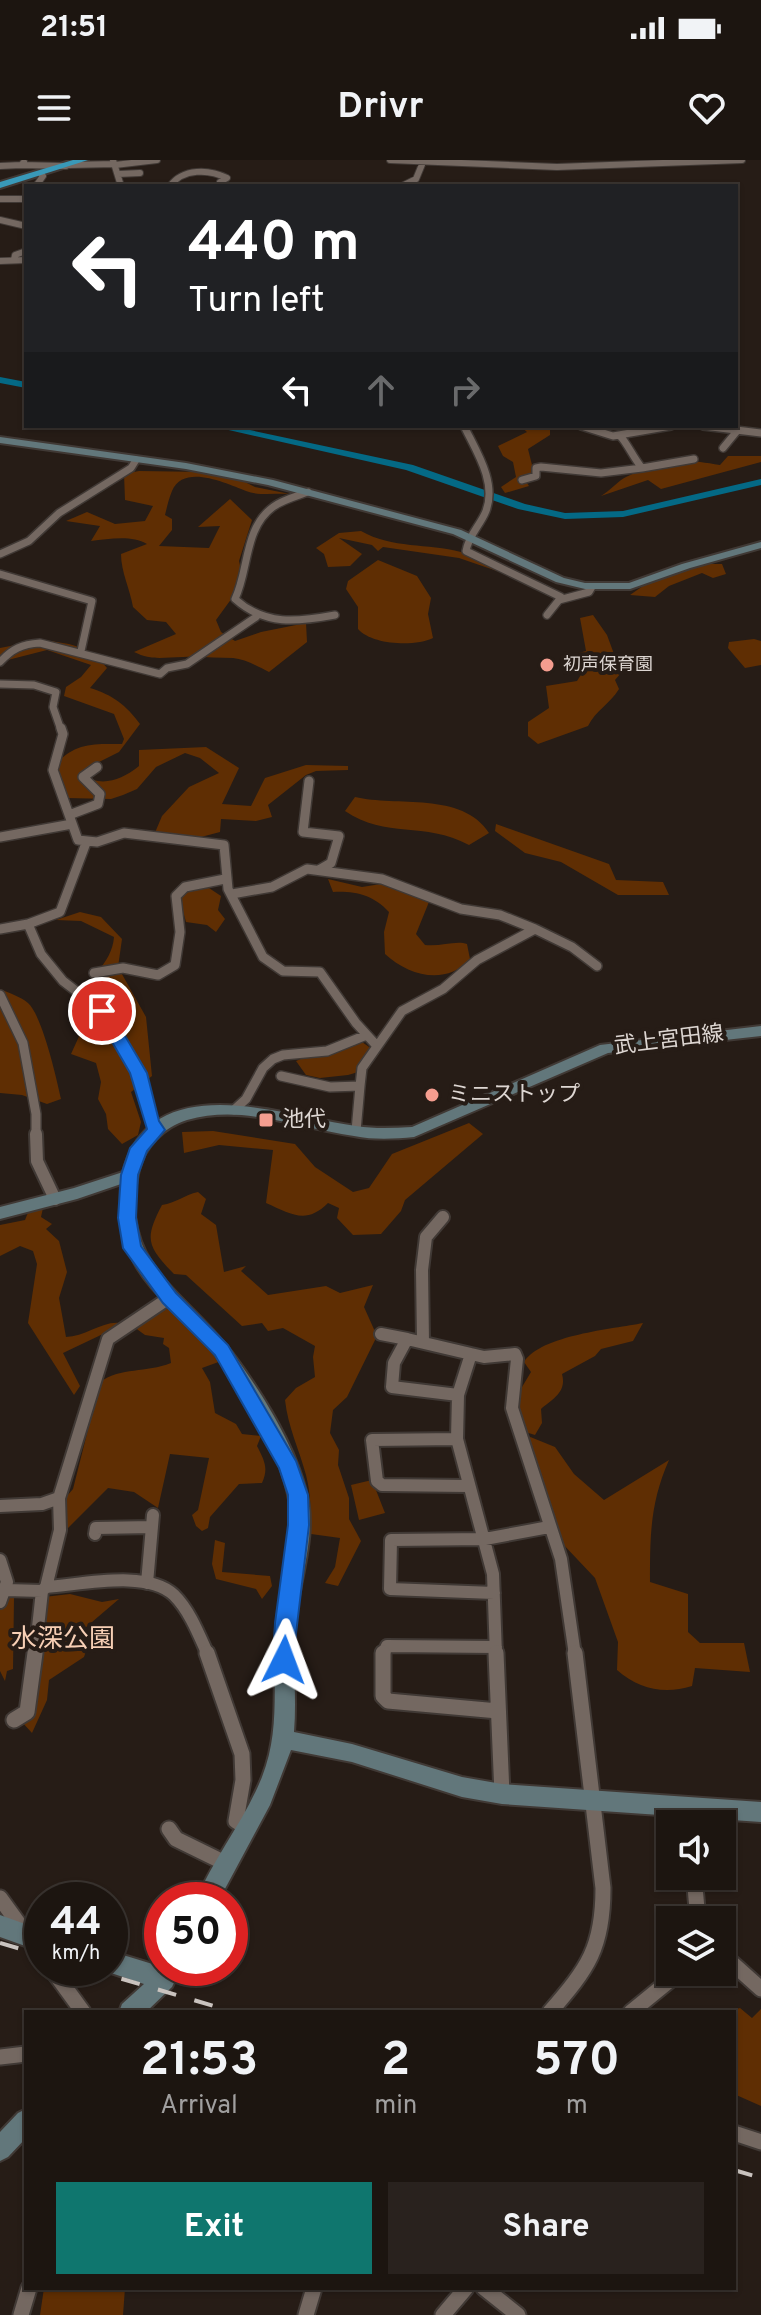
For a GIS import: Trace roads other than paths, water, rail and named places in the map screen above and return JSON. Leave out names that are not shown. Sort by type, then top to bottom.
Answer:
[{"type":"highway","points":[[0,185],[82,160]]},
{"type":"street","points":[[21,165],[28,160]]},
{"type":"street","points":[[106,172],[116,167],[157,160]]},
{"type":"street","points":[[390,160],[557,167],[742,160]]},
{"type":"street","points":[[406,184],[416,179],[423,162]]},
{"type":"street","points":[[0,166],[116,167],[140,173]]},
{"type":"street","points":[[205,166],[227,178],[221,184]]},
{"type":"street","points":[[172,184],[180,175],[212,171]]},
{"type":"street","points":[[37,184],[43,176],[41,174]]},
{"type":"street","points":[[0,191],[24,199]]},
{"type":"street","points":[[1,200],[24,199]]},
{"type":"street","points":[[3,221],[13,214]]},
{"type":"street","points":[[3,221],[24,226]]},
{"type":"street","points":[[14,260],[15,255],[24,252]]},
{"type":"street","points":[[0,261],[24,260]]},
{"type":"street","points":[[468,428],[487,475],[488,492],[486,511],[469,536],[466,551],[561,597]]},
{"type":"street","points":[[589,428],[620,436],[625,440],[628,452],[642,468]]},
{"type":"street","points":[[620,436],[661,428]]},
{"type":"street","points":[[717,428],[761,433]]},
{"type":"street","points":[[723,448],[737,431]]},
{"type":"street","points":[[0,440],[231,474],[308,492],[469,536],[560,580],[592,587],[630,586],[761,545]]},
{"type":"street","points":[[522,480],[536,476],[536,468],[541,467],[601,473],[694,459]]},
{"type":"street","points":[[0,554],[29,541],[41,527],[131,468],[136,460]]},
{"type":"street","points":[[308,492],[272,507],[248,546],[244,579],[235,599],[256,617],[280,623],[335,615]]},
{"type":"street","points":[[0,574],[92,601],[81,651]]},
{"type":"street","points":[[547,615],[552,604],[561,597],[589,592],[592,587]]},
{"type":"street","points":[[0,662],[11,651],[35,643],[51,643],[116,664],[160,674],[167,668],[187,664],[256,617]]},
{"type":"street","points":[[0,684],[34,685],[56,692],[53,707],[63,734],[53,770],[78,840],[86,843],[124,833],[224,840],[228,859],[225,879],[254,943],[267,962],[281,971],[320,972],[357,1020],[364,1036],[377,1046]]},
{"type":"street","points":[[0,837],[70,819],[98,804],[100,794],[83,777],[97,767]]},
{"type":"street","points":[[309,781],[303,832],[339,836],[331,863],[319,870]]},
{"type":"street","points":[[0,929],[28,924],[60,912],[86,843]]},
{"type":"street","points":[[232,894],[264,889],[299,871],[319,870],[382,879],[461,909],[500,915],[535,929],[572,947],[597,966]]},
{"type":"street","points":[[94,973],[123,968],[158,975],[175,965],[179,955],[180,932],[176,896],[185,887],[225,879]]},
{"type":"street","points":[[28,924],[41,954],[63,981],[102,1011],[138,1073],[151,1123],[156,1130],[139,1148],[130,1175],[127,1218],[132,1248],[169,1298],[222,1350],[288,1467],[298,1495],[299,1525],[286,1623],[287,1688],[283,1739],[273,1773],[217,1882]]},
{"type":"street","points":[[356,1131],[362,1068],[402,1011],[443,989],[477,960],[535,929]]},
{"type":"street","points":[[0,995],[23,1043],[36,1114],[37,1161],[55,1199]]},
{"type":"street","name":"武上宮田線","points":[[156,1130],[188,1114],[234,1110],[356,1131],[394,1134],[423,1129],[565,1063],[605,1048],[761,1031]]},
{"type":"street","points":[[234,1110],[246,1099],[263,1068],[273,1059],[283,1055],[327,1051],[364,1036]]},
{"type":"street","points":[[281,1076],[330,1087],[360,1086]]},
{"type":"street","points":[[0,1213],[130,1175]]},
{"type":"street","points":[[423,1341],[422,1270],[426,1237],[443,1217]]},
{"type":"street","points":[[14,1720],[27,1712],[29,1704],[44,1589],[60,1527],[62,1506],[59,1498],[108,1339],[169,1298]]},
{"type":"street","points":[[381,1334],[484,1357],[515,1354],[517,1359],[512,1408],[561,1559],[586,1728],[603,1888],[603,1918],[596,1946],[583,1974],[552,2010]]},
{"type":"street","points":[[407,1339],[394,1363],[392,1387],[458,1395]]},
{"type":"street","points":[[471,1354],[458,1395],[457,1439],[491,1561],[502,1794]]},
{"type":"street","points":[[457,1439],[372,1440],[377,1481],[382,1485],[468,1486]]},
{"type":"street","points":[[0,1506],[42,1504],[59,1498]]},
{"type":"street","points":[[104,1527],[152,1521],[147,1583]]},
{"type":"street","points":[[494,1593],[393,1591],[388,1587],[391,1540],[485,1539],[549,1527]]},
{"type":"street","points":[[0,1560],[6,1572],[3,1596],[44,1589],[147,1583],[167,1589],[181,1604],[219,1677],[242,1755],[243,1795],[236,1821],[247,1828]]},
{"type":"street","points":[[496,1647],[387,1646],[383,1650],[383,1696],[388,1701],[431,1707],[498,1711]]},
{"type":"street","points":[[283,1739],[327,1747],[426,1778],[502,1794],[593,1799],[658,1810]]},
{"type":"street","points":[[752,1811],[761,1826]]},
{"type":"street","points":[[169,1829],[176,1839],[227,1864]]},
{"type":"street","points":[[0,1898],[24,1926]]},
{"type":"street","points":[[0,1926],[24,1934]]},
{"type":"street","points":[[736,1967],[761,1989]]},
{"type":"street","points":[[64,1986],[82,2010]]},
{"type":"street","points":[[132,2010],[155,1986]]},
{"type":"street","points":[[633,2010],[663,1986]]},
{"type":"street","points":[[0,2057],[24,2054]]},
{"type":"street","points":[[0,2149],[24,2123]]},
{"type":"street","points":[[736,2134],[761,2142]]},
{"type":"street","points":[[21,2315],[28,2290]]},
{"type":"street","points":[[306,2315],[313,2290]]},
{"type":"street","points":[[443,2315],[464,2290]]},
{"type":"street","points":[[487,2290],[518,2315]]},
{"type":"waterway","points":[[0,380],[24,385]]},
{"type":"waterway","points":[[225,428],[409,467],[522,507],[565,516],[623,514],[761,482]]},
{"type":"railway","points":[[0,1943],[24,1950]]},
{"type":"railway","points":[[128,1981],[227,2010]]},
{"type":"railway","points":[[736,2171],[761,2178]]},
{"type":"place","name":"初声保育園","points":[[547,665]]},
{"type":"place","name":"ミニストップ","points":[[432,1095]]},
{"type":"place","name":"池代","points":[[266,1120]]},
{"type":"park label","name":"水深公園","points":[[63,1640]]}]
